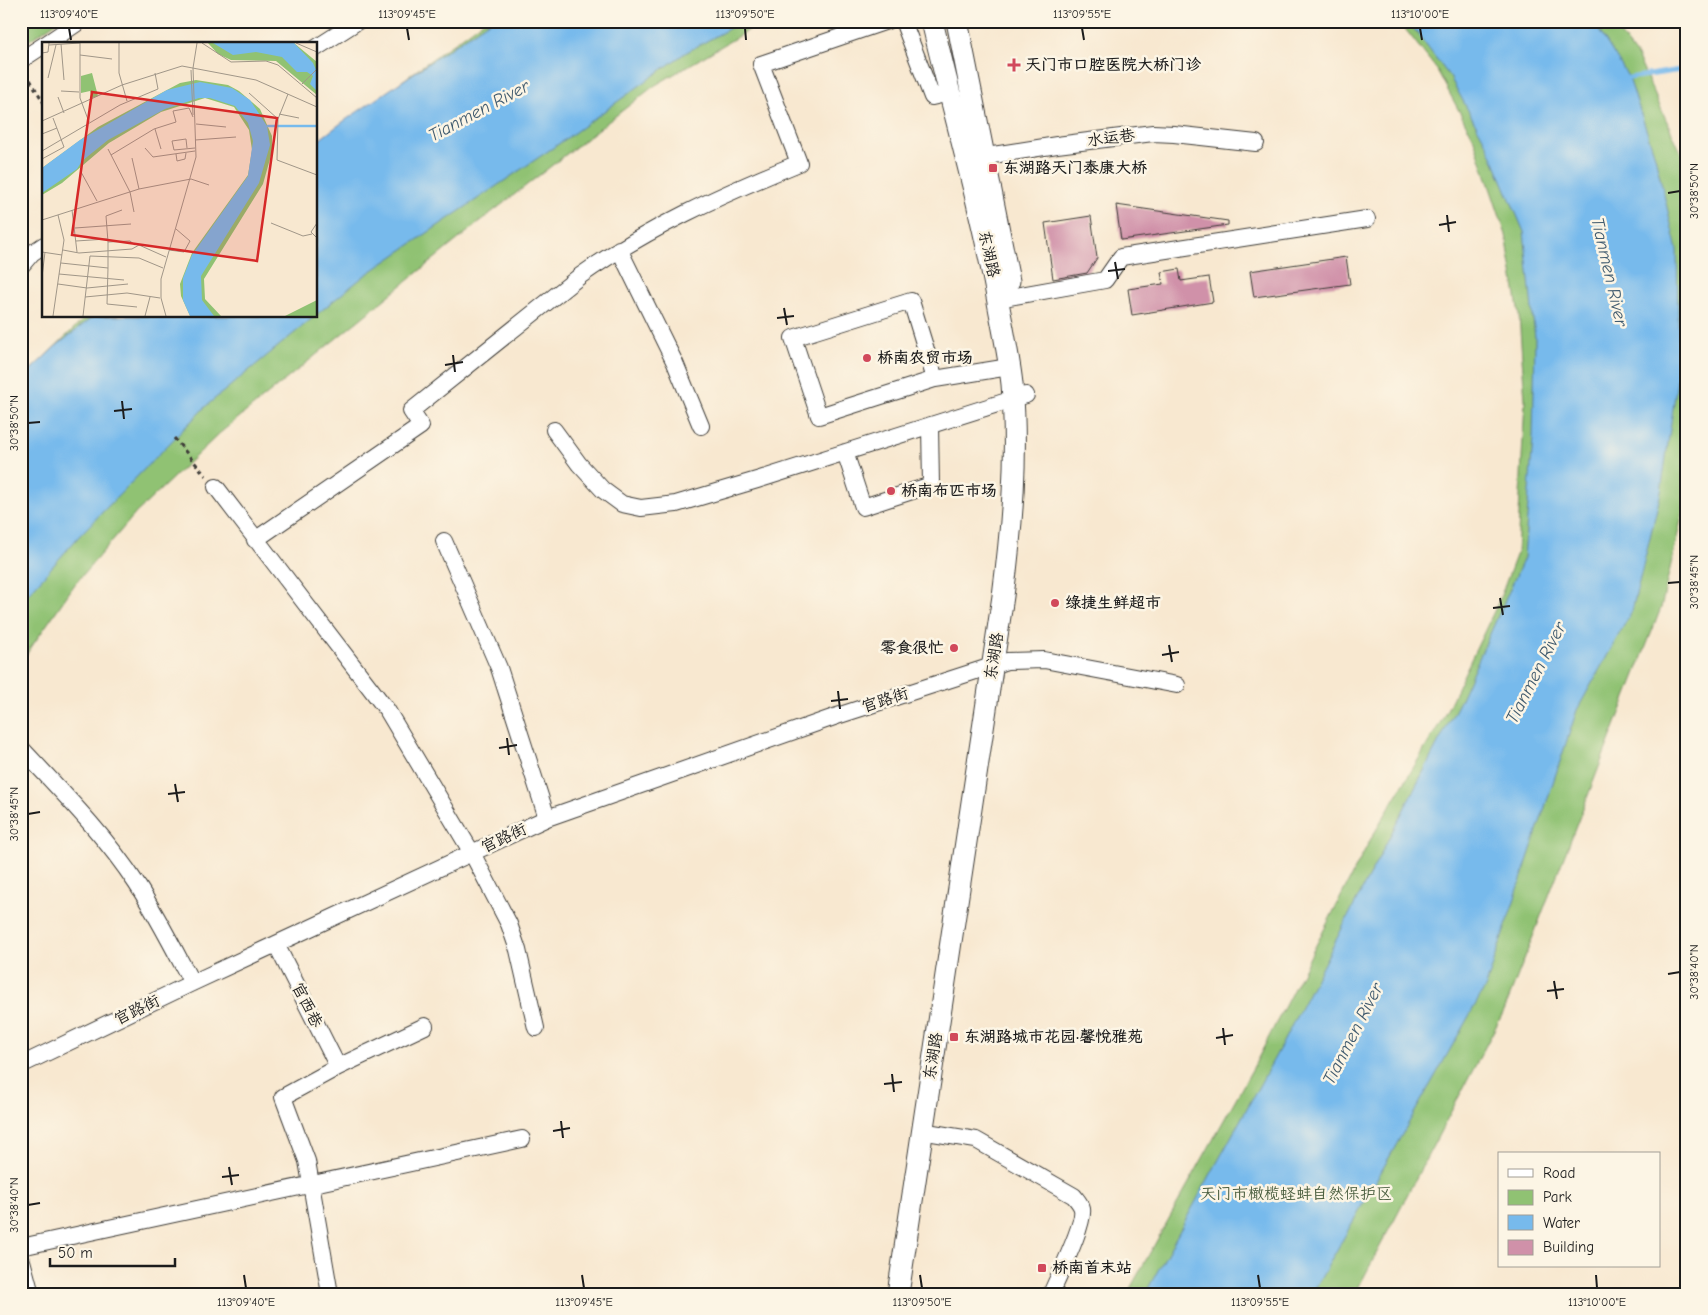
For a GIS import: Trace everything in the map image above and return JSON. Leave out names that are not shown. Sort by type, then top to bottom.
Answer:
[{"type":"main road","name":"东湖路","points":[[932,21],[950,93],[976,158]]},
{"type":"main road","name":"东湖路","points":[[898,1294],[1000,663],[1021,565],[1025,522],[1028,453],[1005,297],[976,158],[957,21]]},
{"type":"main road","name":"东湖路","points":[[1005,297],[1009,367],[1019,397]]},
{"type":"main road","name":"东湖路","points":[[908,1294],[933,1133],[1000,663]]},
{"type":"street","points":[[49,42],[80,21]]},
{"type":"street","points":[[318,45],[331,28],[358,21]]},
{"type":"street","points":[[255,540],[421,426],[410,412],[580,276],[647,233],[741,187],[799,163],[761,64],[887,21]]},
{"type":"street","points":[[903,21],[932,97],[950,93]]},
{"type":"street","points":[[21,60],[42,47]]},
{"type":"street","name":"水运巷","points":[[976,158],[1076,142],[1153,133],[1256,143]]},
{"type":"street","points":[[1005,297],[1105,280],[1121,256],[1367,219]]},
{"type":"street","points":[[21,266],[32,253],[42,246]]},
{"type":"street","points":[[620,249],[675,363],[701,426]]},
{"type":"street","points":[[935,379],[911,301],[793,338],[819,416],[935,379],[1009,367]]},
{"type":"street","points":[[554,430],[579,464],[603,490],[622,504],[640,508],[676,504],[1019,397]]},
{"type":"street","points":[[845,452],[863,507],[931,485],[930,425]]},
{"type":"street","points":[[216,487],[387,710],[472,852],[509,924],[518,950],[536,1028]]},
{"type":"street","points":[[444,541],[499,668],[547,818]]},
{"type":"street","name":"官路街","points":[[21,1065],[192,983],[547,818],[837,716],[1000,663],[1044,660],[1177,685]]},
{"type":"street","points":[[21,748],[92,825],[135,882],[167,934],[192,983]]},
{"type":"street","name":"官西巷","points":[[276,944],[338,1066]]},
{"type":"street","points":[[330,1294],[307,1161],[283,1097],[338,1066],[426,1026]]},
{"type":"street","points":[[933,1133],[976,1140],[1074,1196],[1079,1201],[1082,1208],[1081,1223],[1051,1294]]},
{"type":"street","points":[[21,1247],[522,1139]]},
{"type":"street","points":[[21,1257],[31,1294]]},
{"type":"path","points":[[21,65],[42,100]]},
{"type":"path","points":[[174,438],[216,487]]},
{"type":"green space","points":[[21,21],[58,21],[21,46]]},
{"type":"green space","points":[[484,21],[764,21],[654,86],[487,216],[220,433],[136,513],[75,584],[21,662],[21,379],[85,318],[318,318],[318,143]]},
{"type":"green space","name":"天门市橄榄蛏蚌自然保护区","points":[[1399,21],[1610,21],[1637,56],[1685,161],[1687,171],[1687,494],[1661,608],[1504,1011],[1355,1294],[1127,1294],[1254,1066],[1369,842],[1443,718],[1498,603],[1517,553],[1525,400],[1519,315],[1506,235],[1473,137],[1437,70]]},
{"type":"water","name":"Tianmen River","points":[[490,21],[743,21],[685,53],[560,143],[364,276],[318,313],[318,140]]},
{"type":"water","name":"天门市橄榄蛏蚌自然保护区","points":[[1408,21],[1593,21],[1629,78],[1655,156],[1677,250],[1679,367],[1661,492],[1632,611],[1577,710],[1486,986],[1312,1294],[1145,1294],[1281,1046],[1459,703],[1524,558],[1533,437],[1535,338],[1524,232],[1487,145],[1450,77]]},
{"type":"water","points":[[91,318],[313,318],[206,406],[81,534],[21,602],[21,379],[55,347]]},
{"type":"building","points":[[1116,205],[1228,221],[1228,225],[1121,240]]},
{"type":"building","points":[[1091,216],[1097,258],[1087,273],[1053,279],[1045,223]]},
{"type":"building","points":[[1346,257],[1350,284],[1254,297],[1250,271]]},
{"type":"building","points":[[1179,269],[1181,281],[1209,277],[1213,302],[1132,315],[1128,289],[1163,284],[1161,272]]},
{"type":"waterway","points":[[1629,78],[1687,69]]},
{"type":"place","name":"天门市口腔医院大桥门诊","points":[[1014,65]]},
{"type":"place","name":"东湖路天门泰康大桥","points":[[993,168]]},
{"type":"place","name":"桥南农贸市场","points":[[867,358]]},
{"type":"place","name":"桥南布匹市场","points":[[891,491]]},
{"type":"place","name":"绿捷生鲜超市","points":[[1055,603]]},
{"type":"place","name":"零食很忙","points":[[954,648]]},
{"type":"place","name":"东湖路城市花园·馨悦雅苑","points":[[954,1037]]},
{"type":"place","name":"桥南首末站","points":[[1042,1268]]}]
